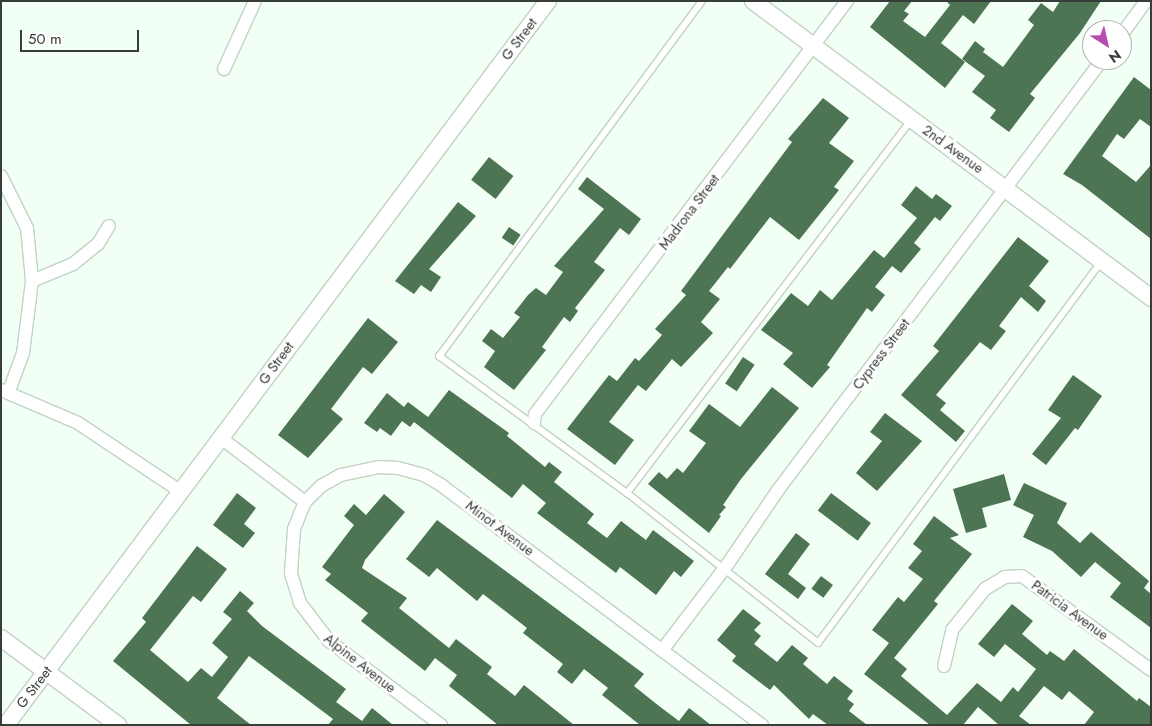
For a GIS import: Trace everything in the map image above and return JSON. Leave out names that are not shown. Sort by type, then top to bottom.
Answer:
[{"type":"street","points":[[224,69],[256,1]]},
{"type":"street","name":"G Street","points":[[6,725],[548,1]]},
{"type":"street","name":"2nd Avenue","points":[[753,1],[1006,188],[1100,263],[1151,298]]},
{"type":"street","name":"Madrona Street","points":[[534,423],[535,414],[847,1]]},
{"type":"street","points":[[1132,20],[1146,1]]},
{"type":"street","name":"Cypress Street","points":[[663,649],[725,568],[778,490],[1094,70]]},
{"type":"street","points":[[1,176],[27,228],[32,281],[23,353],[5,391],[78,423],[180,491]]},
{"type":"street","points":[[32,281],[73,264],[98,244],[109,226]]},
{"type":"street","points":[[221,438],[305,502]]},
{"type":"street","name":"Minot Avenue","points":[[305,502],[321,486],[355,470],[398,468],[424,475],[663,649],[762,725]]},
{"type":"street","name":"Alpine Avenue","points":[[305,502],[294,529],[290,558],[294,588],[308,617],[328,641],[442,725]]},
{"type":"street","name":"Patricia Avenue","points":[[944,666],[952,630],[985,589],[1005,577],[1022,576],[1151,670]]},
{"type":"street","points":[[1,638],[118,725]]},
{"type":"lane","points":[[702,1],[439,356],[534,423],[627,493],[818,642],[1100,263]]},
{"type":"lane","points":[[627,493],[912,119]]},
{"type":"building","points":[[890,1],[912,1],[904,11],[909,14],[903,21],[925,37],[950,5],[946,1],[991,1],[974,24],[963,15],[941,43],[965,62],[945,88],[870,27]]},
{"type":"building","points":[[1060,1],[1101,1],[1089,20],[1082,20],[1082,30],[1080,33],[1030,94],[1035,98],[1009,132],[990,118],[996,110],[972,92],[985,76],[962,59],[975,41],[985,49],[983,52],[1003,67],[1034,25],[1028,20],[1041,3],[1053,12]]},
{"type":"building","points":[[1134,77],[1151,90],[1151,127],[1140,119],[1124,139],[1117,134],[1102,156],[1136,182],[1151,165],[1151,239],[1082,185],[1063,174]]},
{"type":"building","points":[[823,98],[849,118],[829,143],[854,161],[834,187],[839,190],[799,240],[770,217],[730,269],[728,267],[709,291],[720,299],[701,322],[713,333],[681,367],[672,359],[646,391],[638,385],[609,422],[634,440],[615,465],[567,429],[609,375],[617,381],[635,358],[639,361],[662,335],[655,329],[686,295],[681,291],[792,142],[788,139]]},
{"type":"building","points":[[489,157],[513,176],[496,199],[471,180]]},
{"type":"building","points":[[587,177],[641,219],[629,235],[620,228],[594,262],[605,270],[575,308],[578,311],[570,322],[564,317],[542,347],[546,350],[514,390],[484,367],[495,351],[482,341],[491,329],[503,338],[520,317],[514,313],[536,288],[546,295],[563,272],[554,266],[604,209],[578,189]]},
{"type":"building","points":[[916,186],[932,199],[936,194],[952,206],[940,221],[935,217],[914,243],[921,249],[901,273],[892,266],[875,287],[885,295],[872,312],[867,308],[827,365],[830,367],[812,388],[783,364],[793,353],[761,330],[791,293],[808,306],[820,290],[832,300],[874,250],[884,258],[917,218],[901,205]]},
{"type":"building","points":[[458,202],[476,216],[429,269],[441,277],[431,292],[421,285],[414,294],[395,281]]},
{"type":"building","points":[[509,227],[521,235],[513,246],[502,238]]},
{"type":"building","points":[[1018,237],[1049,261],[1029,286],[1046,301],[1038,312],[1021,297],[999,326],[1006,331],[991,350],[980,342],[936,395],[946,403],[940,410],[965,431],[956,442],[901,395],[939,351],[933,346]]},
{"type":"building","points":[[368,318],[398,342],[372,374],[363,367],[331,409],[343,419],[308,458],[278,435]]},
{"type":"building","points":[[743,357],[755,365],[737,391],[725,384]]},
{"type":"building","points":[[1073,375],[1102,396],[1078,430],[1075,428],[1046,465],[1032,454],[1061,418],[1048,410]]},
{"type":"building","points":[[772,387],[799,408],[741,479],[723,505],[726,507],[709,533],[648,484],[659,472],[667,479],[677,468],[683,473],[706,443],[689,431],[709,404],[740,427]]},
{"type":"building","points":[[449,390],[509,433],[507,436],[545,467],[549,462],[562,472],[554,482],[594,514],[587,523],[607,538],[621,521],[646,540],[653,530],[694,561],[681,577],[674,571],[656,595],[620,567],[616,573],[537,513],[546,503],[523,484],[512,498],[414,422],[410,427],[402,421],[391,436],[380,428],[377,432],[364,423],[387,393],[404,407],[408,402],[428,417]]},
{"type":"building","points":[[885,413],[922,441],[877,491],[856,473],[882,441],[870,432]]},
{"type":"building","points":[[1004,474],[1011,500],[982,508],[987,527],[966,533],[953,489]]},
{"type":"building","points":[[1024,483],[1067,503],[1057,523],[1080,543],[1091,532],[1149,581],[1144,588],[1151,594],[1151,628],[1110,597],[1121,583],[1095,562],[1081,577],[1052,551],[1023,537],[1034,515],[1013,505]]},
{"type":"building","points":[[237,493],[256,508],[244,524],[255,533],[243,548],[213,525]]},
{"type":"building","points":[[831,493],[871,523],[858,541],[818,511]]},
{"type":"building","points":[[384,494],[405,512],[365,560],[362,568],[407,598],[399,608],[449,648],[456,639],[492,667],[487,674],[515,696],[524,685],[574,725],[498,725],[449,686],[457,675],[435,658],[425,671],[361,621],[368,613],[325,580],[331,574],[322,567],[354,525],[344,516],[354,504],[366,515]]},
{"type":"building","points":[[934,516],[959,535],[950,538],[972,554],[934,601],[938,604],[894,658],[907,669],[901,676],[947,715],[977,683],[1001,702],[1013,687],[1018,692],[1036,669],[1005,644],[994,657],[978,644],[1012,604],[1033,621],[1022,634],[1047,655],[1050,651],[1064,661],[1074,649],[1137,701],[1139,698],[1151,707],[1151,725],[1084,725],[1094,712],[1069,691],[1062,700],[1044,686],[1019,716],[1031,725],[999,725],[978,707],[963,725],[930,725],[864,674],[889,643],[872,630],[898,597],[904,602],[923,579],[908,568],[922,551],[913,544]]},
{"type":"building","points":[[437,520],[644,674],[634,686],[679,721],[689,708],[711,725],[640,725],[602,695],[608,688],[584,669],[572,684],[557,672],[563,664],[523,633],[527,628],[483,594],[477,601],[437,568],[429,577],[406,559]]},
{"type":"building","points":[[796,533],[810,544],[788,574],[806,588],[798,599],[765,574]]},
{"type":"building","points":[[197,546],[227,569],[201,602],[193,596],[150,650],[188,682],[201,668],[212,677],[228,657],[212,643],[232,619],[223,612],[240,591],[254,603],[247,611],[262,626],[346,689],[336,702],[362,721],[372,708],[393,725],[328,725],[333,719],[249,656],[217,698],[251,725],[191,725],[113,661],[146,622],[142,618]]},
{"type":"building","points":[[821,576],[833,585],[823,598],[811,589]]},
{"type":"building","points":[[743,609],[761,623],[754,630],[761,636],[754,644],[777,662],[792,645],[808,658],[803,664],[827,684],[834,676],[853,691],[847,699],[854,704],[849,711],[867,725],[828,725],[813,714],[809,719],[774,685],[770,690],[732,661],[736,656],[717,640]]}]
